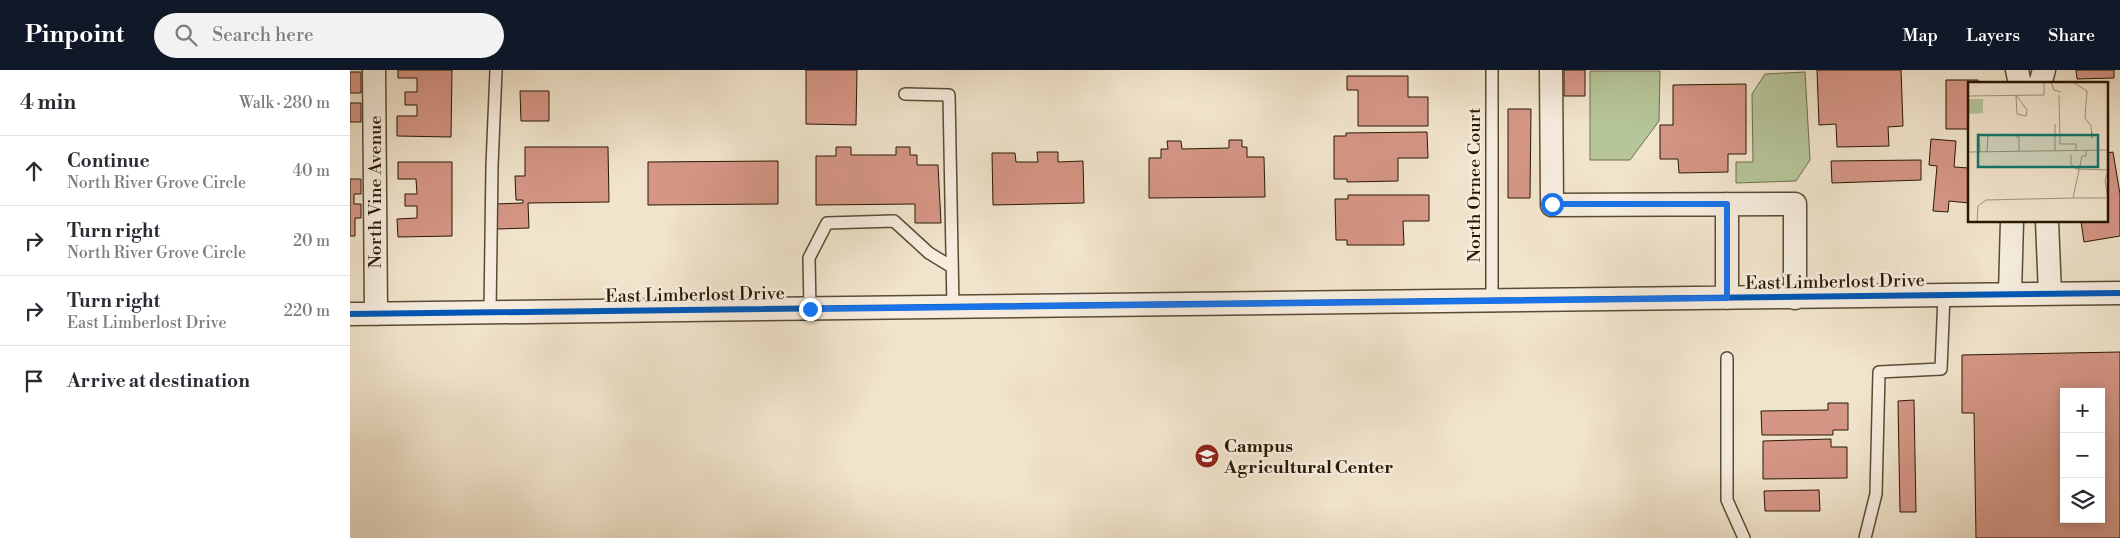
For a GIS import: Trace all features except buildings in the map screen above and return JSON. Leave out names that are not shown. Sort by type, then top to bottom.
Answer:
[{"type":"street","name":"North Vine Avenue","points":[[374,70],[376,314]]},
{"type":"street","points":[[1551,70],[1552,204],[1795,204],[1795,298]]},
{"type":"street","points":[[1727,204],[1727,298]]},
{"type":"street","points":[[2010,294],[2012,222]]},
{"type":"street","points":[[2047,222],[2050,294]]},
{"type":"street","name":"East Limberlost Drive","points":[[350,314],[2120,293]]},
{"type":"lane","points":[[490,312],[492,166],[496,70]]},
{"type":"lane","name":"North Ornee Court","points":[[1492,70],[1492,301]]},
{"type":"lane","points":[[905,94],[949,95],[953,307]]},
{"type":"lane","points":[[810,309],[809,258],[827,223],[894,220],[928,253],[952,267]]},
{"type":"lane","points":[[1865,538],[1876,494],[1879,372],[1941,369],[1944,295]]},
{"type":"lane","points":[[1727,358],[1727,500],[1744,538]]},
{"type":"green space","points":[[1590,71],[1660,71],[1659,121],[1630,160],[1590,160]]},
{"type":"green space","points":[[1805,72],[1810,160],[1796,181],[1736,183],[1736,162],[1753,162],[1752,94],[1765,74]]},
{"type":"cycle path","points":[[350,314],[2120,293]]},
{"type":"place","name":"Campus Agricultural Center","points":[[1207,456]]},
{"type":"route","points":[[810,309],[1727,298],[1727,204],[1552,204]]}]
